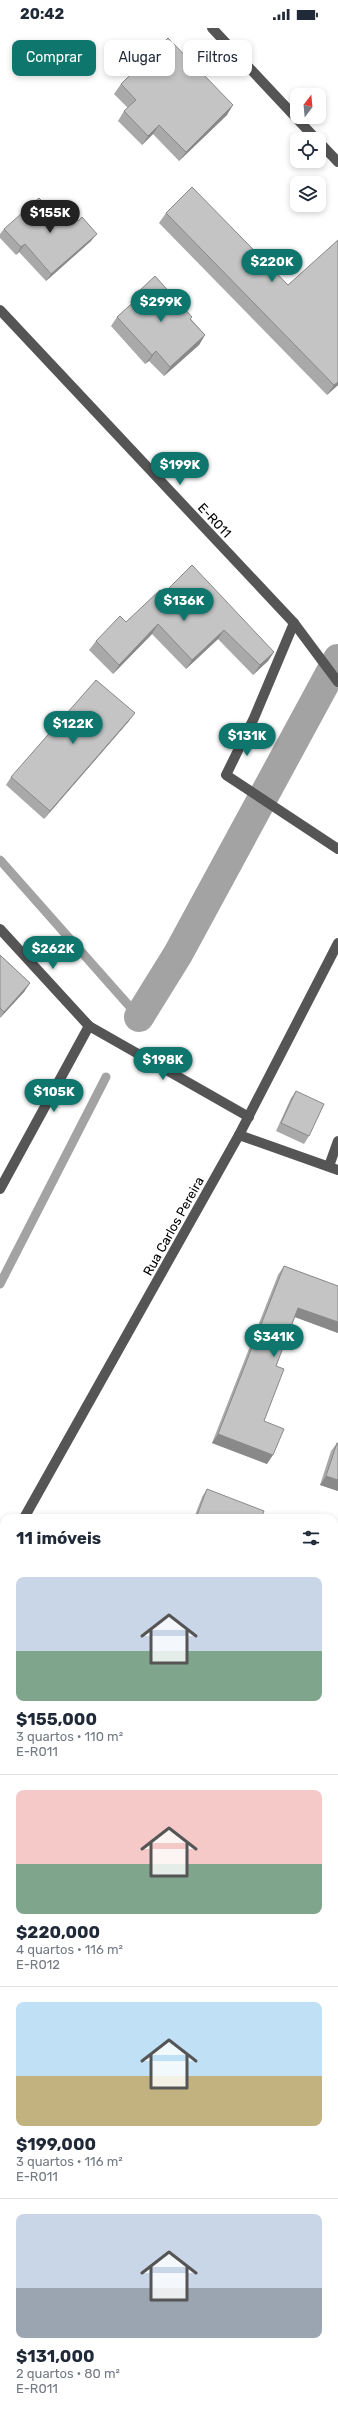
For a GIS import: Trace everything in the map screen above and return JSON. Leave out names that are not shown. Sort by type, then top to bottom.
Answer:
[{"type":"street","points":[[212,28],[309,132]]},
{"type":"street","points":[[326,149],[338,162]]},
{"type":"street","name":"E-R011","points":[[0,310],[294,623],[338,682]]},
{"type":"street","points":[[294,623],[254,718],[226,776],[338,849]]},
{"type":"street","points":[[0,929],[89,1026],[249,1117]]},
{"type":"street","name":"Rua Carlos Pereira","points":[[26,1514],[249,1117],[338,943]]},
{"type":"street","points":[[0,1189],[89,1026]]},
{"type":"street","points":[[239,1135],[333,1168],[338,1141]]},
{"type":"building","points":[[175,45],[183,53],[183,76],[205,76],[233,105],[186,152],[159,125],[148,136],[124,111],[136,100],[121,84],[129,76],[175,76]]},
{"type":"building","points":[[192,187],[288,285],[338,240],[338,382],[334,385],[166,213]]},
{"type":"building","points":[[39,198],[53,213],[59,208],[69,219],[73,215],[78,221],[82,217],[97,234],[51,274],[25,244],[21,247],[4,229]]},
{"type":"building","points":[[155,276],[192,317],[190,319],[205,335],[170,367],[156,351],[152,355],[117,317],[140,296],[137,293]]},
{"type":"building","points":[[192,565],[274,652],[260,665],[224,630],[192,660],[158,624],[119,665],[96,641],[120,616],[126,622],[160,590],[164,593]]},
{"type":"building","points":[[96,680],[135,713],[50,811],[11,777]]},
{"type":"building","points":[[0,955],[30,983],[4,1012],[0,1008]]},
{"type":"building","points":[[296,1091],[324,1104],[309,1136],[281,1123]]},
{"type":"building","points":[[284,1266],[338,1286],[338,1322],[298,1308],[276,1366],[284,1369],[264,1421],[284,1429],[273,1455],[218,1434]]},
{"type":"building","points":[[338,1443],[338,1480],[326,1476]]},
{"type":"building","points":[[207,1489],[264,1511],[263,1514],[198,1514]]},
{"type":"waterway","points":[[139,1017],[178,954],[338,659]]},
{"type":"waterway","points":[[0,860],[139,1017]]},
{"type":"waterway","points":[[0,1284],[106,1077]]}]
